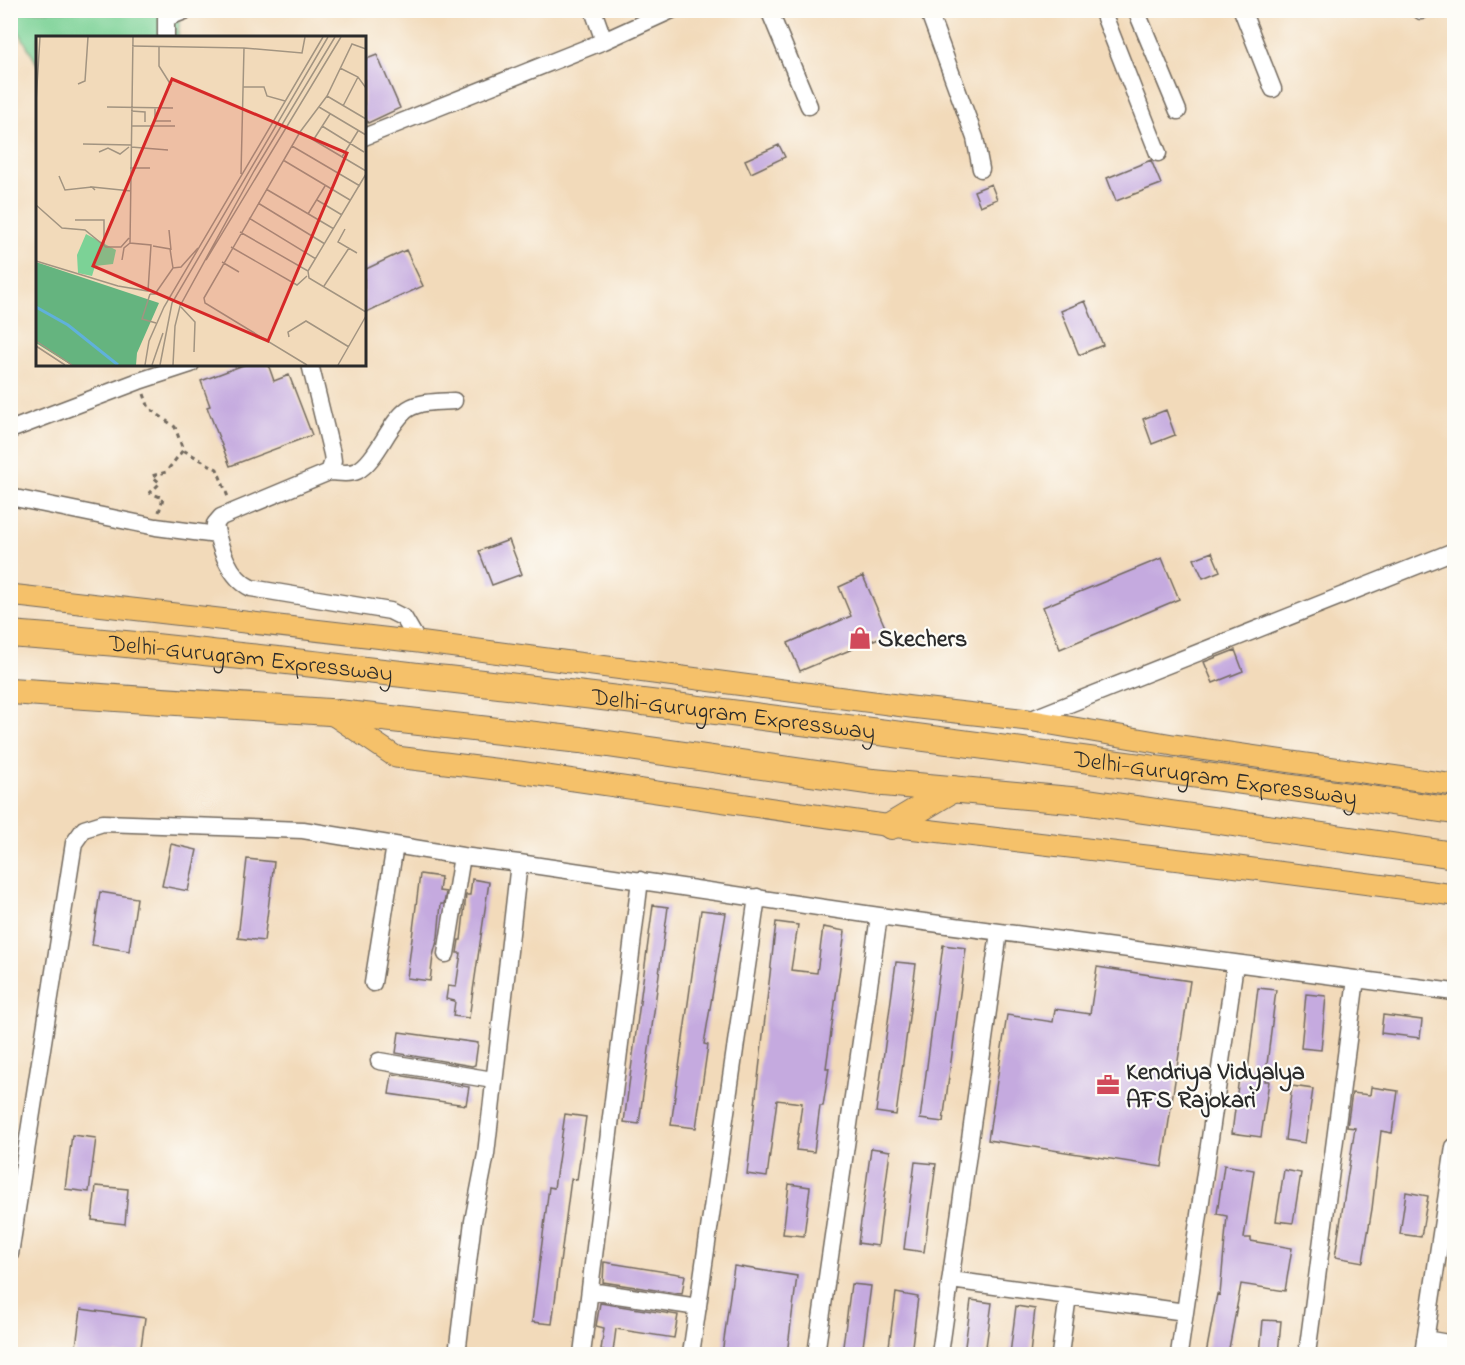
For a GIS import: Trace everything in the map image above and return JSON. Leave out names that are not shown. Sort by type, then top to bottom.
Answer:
[{"type":"highway","name":"Delhi-Gurugram Expressway","points":[[10,634],[133,644],[743,714],[1095,760],[1455,811]]},
{"type":"highway","name":"Delhi-Gurugram Expressway","points":[[10,691],[328,712],[580,740],[873,782],[1082,801],[1455,855]]},
{"type":"highway","points":[[891,826],[953,789]]},
{"type":"main road","points":[[10,595],[418,642],[911,707],[1028,720],[1173,745],[1455,785]]},
{"type":"main road","points":[[328,712],[396,758],[519,772],[891,826],[1455,895]]},
{"type":"street","points":[[166,36],[167,14],[187,10]]},
{"type":"street","points":[[593,10],[604,41]]},
{"type":"street","points":[[366,136],[604,41],[672,10]]},
{"type":"street","points":[[769,10],[809,106]]},
{"type":"street","points":[[928,10],[975,138],[981,169]]},
{"type":"street","points":[[1102,10],[1158,153]]},
{"type":"street","points":[[1137,10],[1178,111]]},
{"type":"street","points":[[1242,10],[1273,89]]},
{"type":"street","points":[[10,430],[185,366]]},
{"type":"street","points":[[310,366],[332,453],[333,462],[329,472]]},
{"type":"street","points":[[418,642],[404,618],[390,611],[251,588],[241,584],[230,566],[217,535],[215,524],[221,517],[234,510],[329,472],[358,471],[407,410],[420,404],[454,401]]},
{"type":"street","points":[[10,497],[156,527],[217,535]]},
{"type":"street","points":[[1028,720],[1455,551]]},
{"type":"street","points":[[10,1254],[74,843],[84,829],[103,823],[303,830],[462,856],[879,916],[1455,992]]},
{"type":"street","points":[[373,984],[395,845]]},
{"type":"street","points":[[446,954],[462,856]]},
{"type":"street","points":[[458,1354],[473,1221],[486,1154],[519,863]]},
{"type":"street","points":[[582,1354],[640,880]]},
{"type":"street","points":[[691,1354],[757,897]]},
{"type":"street","points":[[816,1354],[879,916]]},
{"type":"street","points":[[940,1354],[999,932]]},
{"type":"street","points":[[1179,1354],[1235,964]]},
{"type":"street","points":[[1307,1354],[1356,979]]},
{"type":"street","points":[[379,1061],[494,1080]]},
{"type":"street","points":[[1455,1147],[1424,1347],[1455,1344]]},
{"type":"street","points":[[951,1280],[1185,1312]]},
{"type":"street","points":[[590,1291],[698,1306]]},
{"type":"street","points":[[1060,1354],[1068,1296]]},
{"type":"path","points":[[139,381],[149,408],[174,427],[183,450],[217,469],[234,510]]},
{"type":"path","points":[[156,527],[163,498],[150,493],[160,483],[152,476],[166,472],[183,450]]},
{"type":"green space","points":[[10,11],[180,11],[178,36],[36,36],[36,62],[11,17]]},
{"type":"building","points":[[377,55],[400,108],[368,123],[366,120],[366,59]]},
{"type":"building","points":[[779,145],[785,157],[751,173],[745,160]]},
{"type":"building","points":[[1151,160],[1161,184],[1116,201],[1107,178]]},
{"type":"building","points":[[991,184],[997,199],[980,206],[974,191]]},
{"type":"building","points":[[406,250],[423,286],[366,312],[366,269]]},
{"type":"building","points":[[1085,301],[1103,345],[1079,355],[1061,311]]},
{"type":"building","points":[[241,366],[269,366],[274,381],[289,375],[312,435],[230,466],[207,407],[210,406],[201,381]]},
{"type":"building","points":[[1166,410],[1175,435],[1152,444],[1143,419]]},
{"type":"building","points":[[509,540],[522,574],[492,585],[479,551]]},
{"type":"building","points":[[1212,552],[1220,571],[1203,578],[1194,559]]},
{"type":"building","points":[[1162,558],[1179,599],[1060,649],[1043,607]]},
{"type":"building","points":[[863,576],[888,634],[800,671],[788,643],[851,616],[839,587]]},
{"type":"building","points":[[1235,650],[1243,671],[1213,683],[1204,662]]},
{"type":"building","points":[[171,844],[197,850],[188,891],[162,886]]},
{"type":"building","points":[[247,859],[274,862],[264,941],[238,938]]},
{"type":"building","points":[[420,874],[441,877],[439,891],[446,892],[444,904],[441,904],[430,981],[407,978]]},
{"type":"building","points":[[472,879],[489,882],[469,1018],[453,1016],[455,1001],[446,999],[448,986],[456,987],[461,953],[457,953],[459,940],[461,940],[466,895],[470,895]]},
{"type":"building","points":[[100,892],[137,898],[129,951],[92,945]]},
{"type":"building","points":[[653,905],[668,907],[639,1124],[624,1122]]},
{"type":"building","points":[[701,910],[726,913],[704,1044],[708,1045],[696,1128],[671,1125]]},
{"type":"building","points":[[776,922],[798,925],[791,970],[817,973],[823,927],[845,931],[826,1068],[829,1068],[823,1106],[820,1106],[814,1152],[796,1150],[802,1103],[777,1100],[767,1177],[747,1174]]},
{"type":"building","points":[[943,945],[966,948],[943,1122],[920,1119]]},
{"type":"building","points":[[896,962],[916,964],[896,1115],[876,1112]]},
{"type":"building","points":[[1097,967],[1190,981],[1162,1167],[988,1140],[1007,1015],[1053,1022],[1055,1009],[1090,1014]]},
{"type":"building","points":[[1258,988],[1276,990],[1265,1081],[1269,1081],[1261,1137],[1232,1133],[1239,1077],[1247,1078]]},
{"type":"building","points":[[1306,994],[1326,996],[1321,1050],[1301,1048]]},
{"type":"building","points":[[1383,1015],[1422,1020],[1420,1038],[1381,1033]]},
{"type":"building","points":[[399,1032],[478,1043],[475,1065],[396,1053]]},
{"type":"building","points":[[392,1074],[469,1087],[466,1105],[389,1094]]},
{"type":"building","points":[[1292,1086],[1313,1089],[1305,1143],[1285,1140]]},
{"type":"building","points":[[1371,1087],[1398,1091],[1392,1133],[1381,1131],[1363,1262],[1335,1257],[1355,1128],[1347,1127],[1352,1093],[1370,1095]]},
{"type":"building","points":[[565,1114],[586,1117],[577,1180],[571,1179],[552,1324],[532,1322],[549,1187],[554,1188]]},
{"type":"building","points":[[72,1135],[96,1138],[89,1192],[65,1189]]},
{"type":"building","points":[[871,1148],[890,1151],[878,1246],[858,1243]]},
{"type":"building","points":[[915,1162],[936,1164],[924,1252],[904,1249]]},
{"type":"building","points":[[1224,1165],[1254,1170],[1244,1238],[1292,1248],[1285,1291],[1241,1284],[1228,1354],[1206,1354],[1217,1294],[1220,1295],[1227,1216],[1217,1214]]},
{"type":"building","points":[[1284,1170],[1301,1173],[1293,1223],[1276,1221]]},
{"type":"building","points":[[789,1184],[810,1187],[804,1236],[783,1234]]},
{"type":"building","points":[[96,1186],[128,1189],[125,1224],[92,1220]]},
{"type":"building","points":[[1406,1192],[1428,1196],[1421,1237],[1400,1234]]},
{"type":"building","points":[[604,1262],[685,1275],[682,1294],[603,1282]]},
{"type":"building","points":[[734,1266],[797,1276],[787,1354],[722,1354]]},
{"type":"building","points":[[851,1284],[871,1286],[862,1354],[842,1354]]},
{"type":"building","points":[[896,1293],[918,1297],[911,1354],[888,1354]]},
{"type":"building","points":[[971,1300],[992,1303],[985,1354],[964,1354]]},
{"type":"building","points":[[600,1303],[678,1315],[674,1338],[616,1329],[613,1352],[601,1350],[604,1328],[596,1326]]},
{"type":"building","points":[[1016,1306],[1035,1309],[1030,1354],[1010,1354]]},
{"type":"building","points":[[81,1309],[145,1318],[140,1354],[75,1354]]},
{"type":"building","points":[[1263,1320],[1281,1321],[1278,1354],[1260,1354]]},
{"type":"place","name":"Skechers","points":[[860,638]]},
{"type":"place","name":"Kendriya Vidyalya AFS Rajokari","points":[[1108,1085]]}]
